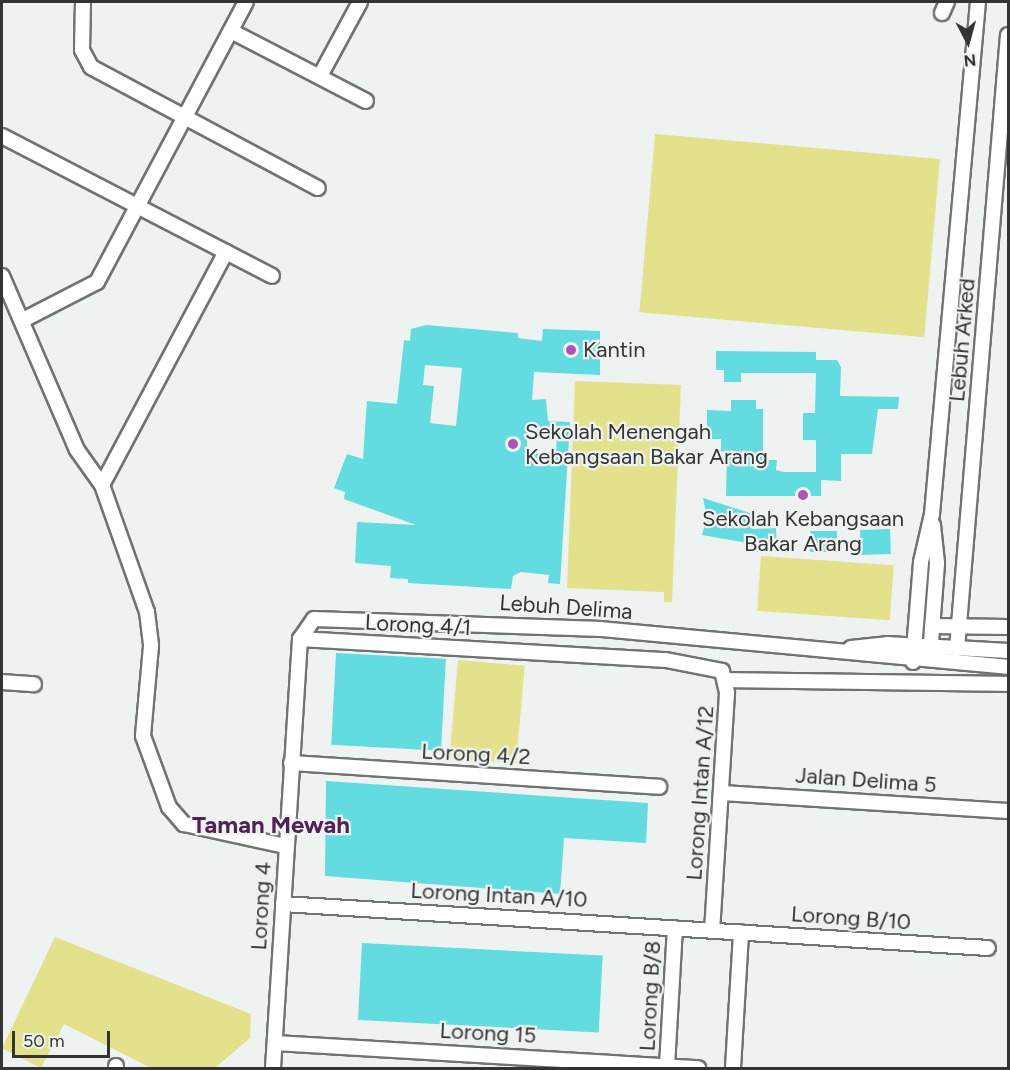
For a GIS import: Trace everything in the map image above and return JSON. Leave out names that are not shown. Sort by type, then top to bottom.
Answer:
[{"type":"street","points":[[83,2],[85,60],[184,117],[318,188]]},
{"type":"street","points":[[23,320],[91,288],[246,2]]},
{"type":"street","points":[[320,76],[360,2]]},
{"type":"street","name":"Lebuh Arked","points":[[913,662],[921,562],[932,514],[978,2]]},
{"type":"street","points":[[231,31],[366,101]]},
{"type":"street","name":"Lebuh Arked","points":[[957,649],[1008,35]]},
{"type":"street","points":[[2,136],[272,276]]},
{"type":"street","points":[[102,485],[226,252]]},
{"type":"street","points":[[2,276],[23,320],[77,450],[102,485],[147,612],[151,646],[144,736],[169,807],[184,824],[285,846]]},
{"type":"street","name":"Lebuh Arked","points":[[929,663],[937,563],[932,514]]},
{"type":"street","name":"Lebuh Delima","points":[[300,639],[314,619],[325,615],[840,649],[913,662],[1008,668]]},
{"type":"street","points":[[932,626],[1008,627]]},
{"type":"street","name":"Lorong 4","points":[[273,1068],[285,846],[300,639]]},
{"type":"street","name":"Lorong 4/1","points":[[300,639],[714,666]]},
{"type":"street","name":"Lebuh Delima","points":[[840,649],[914,645],[1008,651]]},
{"type":"street","name":"Lorong Intan A/12","points":[[712,930],[727,680],[714,666]]},
{"type":"street","points":[[727,680],[1008,684]]},
{"type":"street","points":[[2,682],[34,684]]},
{"type":"street","name":"Lorong 4/2","points":[[291,763],[659,787]]},
{"type":"street","name":"Jalan Delima 5","points":[[721,793],[1008,811]]},
{"type":"street","name":"Lorong Intan A/10","points":[[283,904],[712,930]]},
{"type":"street","name":"Lorong B/8","points":[[667,1066],[675,928]]},
{"type":"street","name":"Lorong B/10","points":[[712,930],[988,948]]},
{"type":"street","points":[[733,1068],[741,932]]},
{"type":"street","name":"Lorong 15","points":[[275,1043],[699,1068]]},
{"type":"shaded area","points":[[655,134],[940,159],[924,337],[639,312]]},
{"type":"shaded area","points":[[575,381],[681,385],[672,602],[664,602],[664,592],[567,588]]},
{"type":"shaded area","points":[[761,556],[894,565],[890,620],[757,611]]},
{"type":"shaded area","points":[[458,660],[525,666],[516,763],[449,758]]},
{"type":"shaded area","points":[[55,937],[251,1014],[250,1038],[215,1068],[151,1068],[64,1024],[41,1068],[2,1048]]},
{"type":"building","points":[[426,325],[518,333],[518,338],[542,341],[543,329],[600,331],[600,375],[534,372],[532,400],[546,399],[548,421],[570,422],[560,584],[548,583],[549,575],[521,572],[513,576],[511,589],[408,583],[408,579],[390,578],[391,566],[355,563],[357,522],[416,525],[344,499],[345,492],[334,488],[347,454],[363,459],[367,401],[397,404],[404,340],[410,341],[411,329]],"holes":[[[425,365],[462,368],[456,426],[430,423],[434,386],[423,385]],[[527,432],[557,433],[556,456],[527,453]]]},
{"type":"building","points":[[716,351],[816,352],[816,360],[837,360],[841,367],[840,396],[899,397],[898,409],[878,409],[872,454],[841,454],[841,481],[821,480],[821,496],[726,496],[727,452],[721,452],[721,439],[707,439],[707,410],[731,411],[731,400],[756,400],[756,409],[763,409],[763,460],[777,460],[776,470],[784,472],[816,472],[816,440],[803,440],[803,413],[815,413],[816,373],[741,373],[741,382],[724,382],[724,370],[716,370]]},
{"type":"building","points":[[703,498],[753,514],[752,529],[776,528],[777,551],[754,552],[753,544],[702,535],[707,518]]},
{"type":"building","points":[[890,529],[891,554],[861,555],[860,530]]},
{"type":"building","points":[[810,531],[837,531],[837,552],[810,552]]},
{"type":"building","points":[[336,653],[446,659],[441,751],[331,745]]},
{"type":"building","points":[[326,781],[648,803],[646,843],[564,838],[560,894],[325,876]]},
{"type":"building","points":[[362,943],[603,956],[599,1033],[358,1020]]},
{"type":"place","name":"Kantin","points":[[571,350]]},
{"type":"place","name":"Sekolah Menengah Kebangsaan Bakar Arang","points":[[513,444]]},
{"type":"place","name":"Sekolah Kebangsaan Bakar Arang","points":[[803,495]]},
{"type":"district","name":"Taman Mewah","points":[[271,825]]}]
